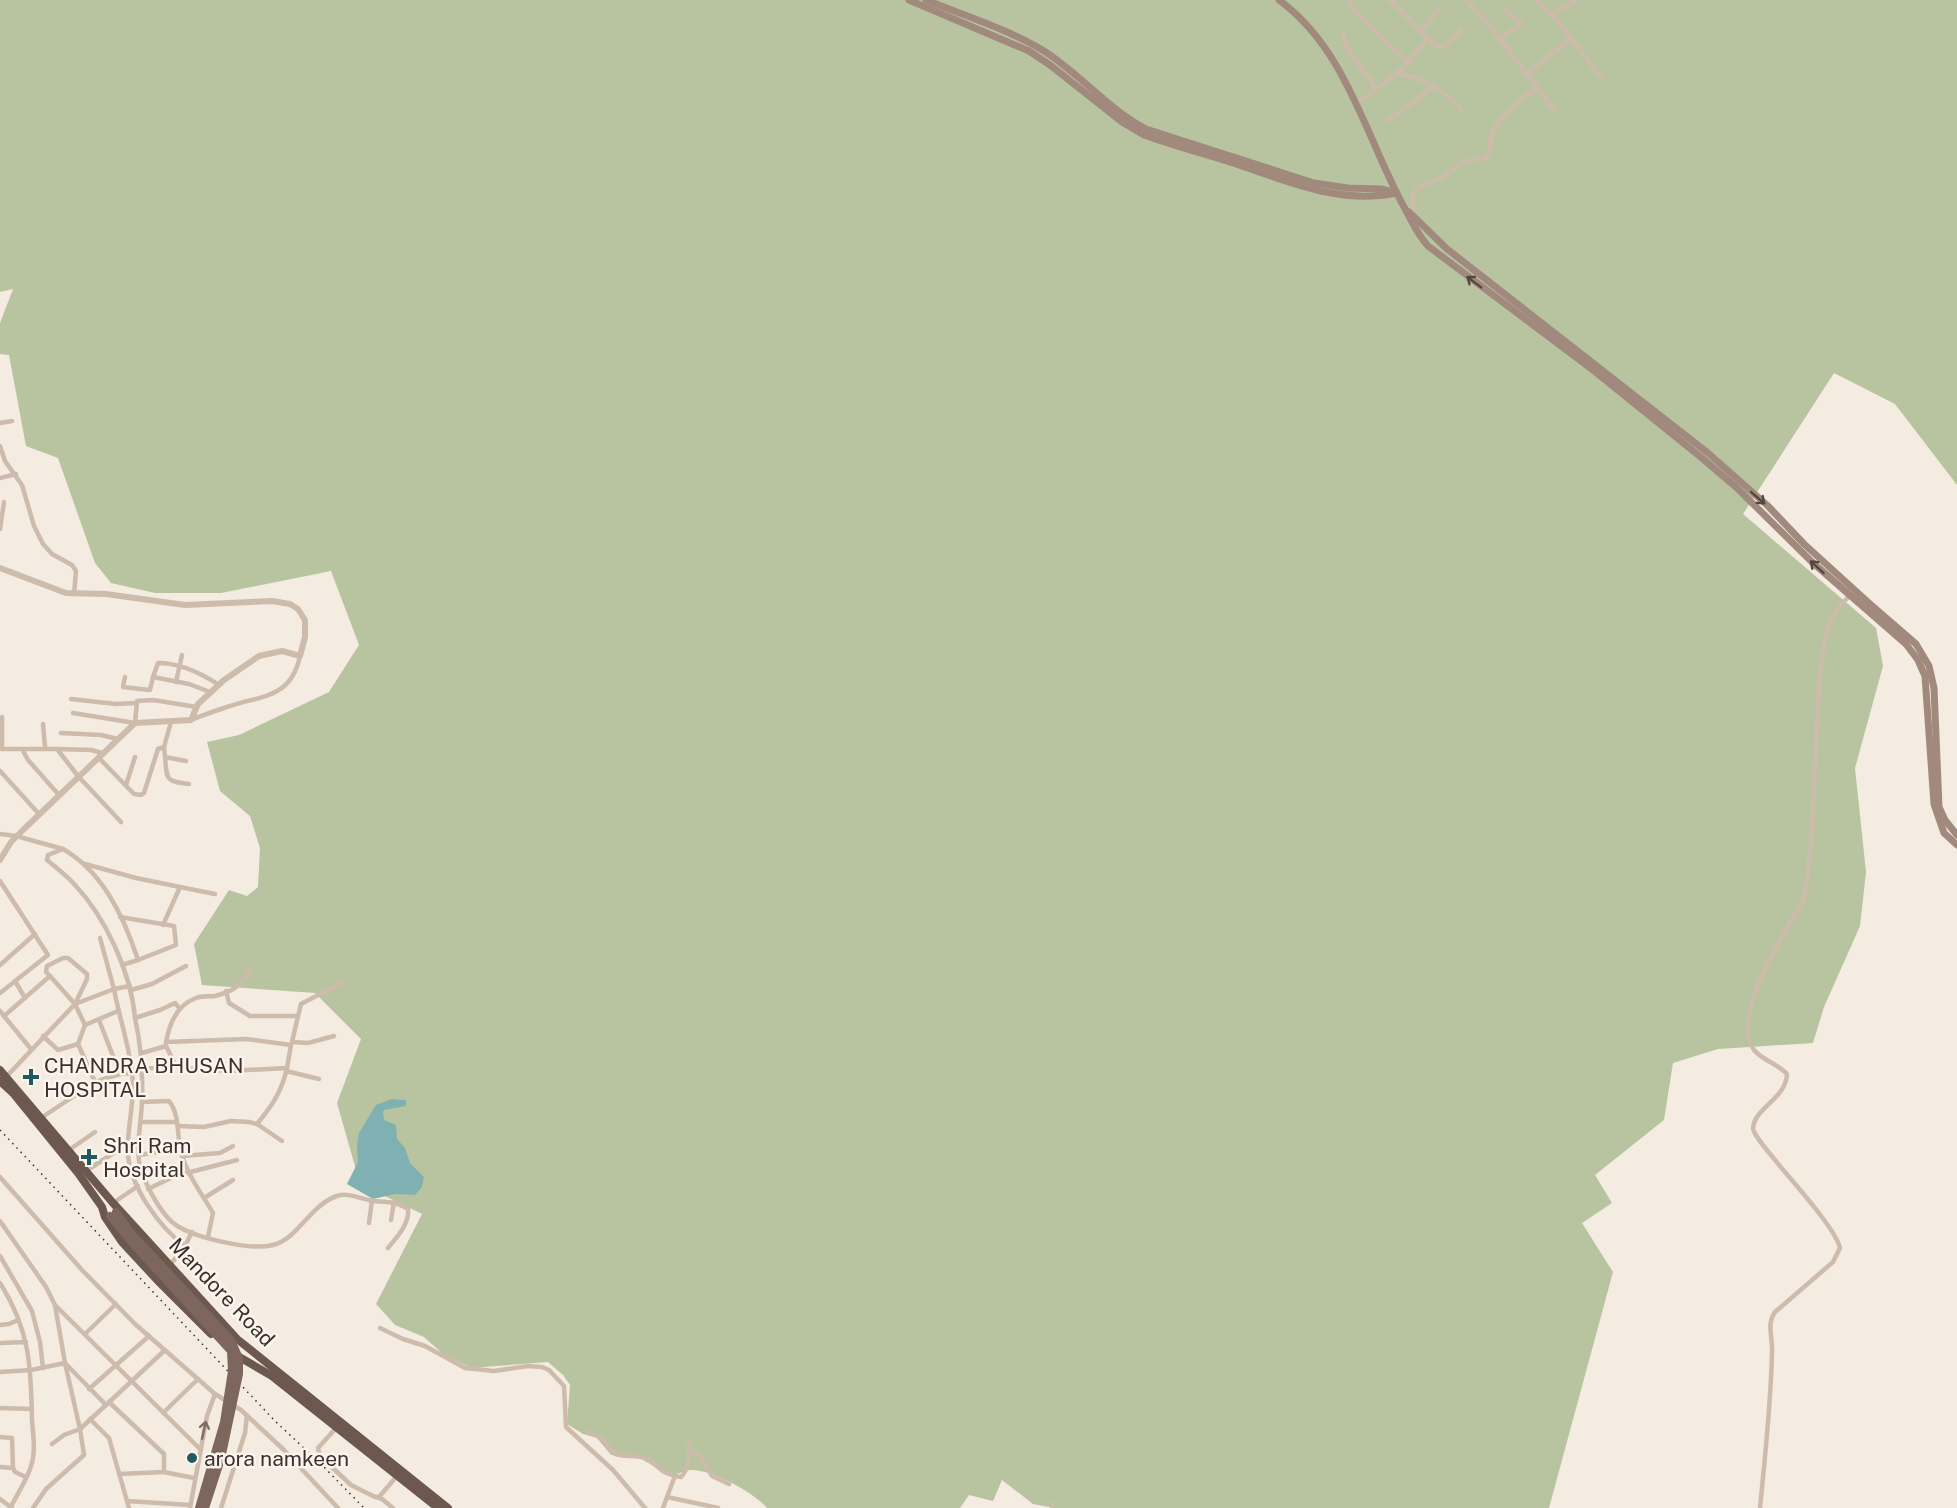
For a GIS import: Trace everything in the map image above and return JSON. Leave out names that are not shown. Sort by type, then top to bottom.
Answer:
[{"type":"highway","name":"Mandore Road","points":[[0,1070],[13,1093],[78,1173],[102,1208],[112,1228],[160,1283],[227,1350],[272,1376],[438,1508]]},
{"type":"highway","name":"Mandore Road","points":[[3,1078],[41,1118],[169,1266],[247,1348],[448,1508]]},
{"type":"main road","points":[[909,0],[1029,51],[1050,64],[1122,122],[1144,135],[1312,189],[1360,195],[1382,196],[1396,193]]},
{"type":"main road","points":[[926,0],[1044,51],[1126,117],[1146,129],[1314,183],[1348,188],[1381,189],[1396,193]]},
{"type":"main road","points":[[1279,0],[1313,31],[1338,68],[1357,103],[1396,193],[1420,237],[1438,255],[1568,351],[1702,458],[1737,488],[1849,596],[1906,644],[1918,660],[1925,676],[1934,804],[1944,833],[1957,845]]},
{"type":"main road","points":[[1405,208],[1447,249],[1708,453],[1768,506],[1804,544],[1861,597],[1916,644],[1929,666],[1934,688],[1940,807],[1954,832],[1944,833]]},
{"type":"main road","points":[[199,1508],[224,1422],[232,1371],[231,1351],[134,1245],[113,1214],[231,1341],[239,1358],[238,1374],[221,1459],[205,1508]]},
{"type":"street","points":[[1349,0],[1354,11],[1408,62]]},
{"type":"street","points":[[1390,0],[1436,46],[1442,48],[1461,30]]},
{"type":"street","points":[[1466,0],[1527,73],[1554,111]]},
{"type":"street","points":[[1535,0],[1551,15],[1600,77]]},
{"type":"street","points":[[1559,0],[1565,7]]},
{"type":"street","points":[[1551,15],[1576,0]]},
{"type":"street","points":[[1421,31],[1440,8]]},
{"type":"street","points":[[1500,39],[1521,23],[1505,9]]},
{"type":"street","points":[[1343,34],[1348,50],[1367,73],[1376,89]]},
{"type":"street","points":[[1357,103],[1397,73],[1428,38]]},
{"type":"street","points":[[1527,73],[1570,39]]},
{"type":"street","points":[[1397,73],[1420,78],[1434,85],[1461,109]]},
{"type":"street","points":[[1387,121],[1434,85]]},
{"type":"street","points":[[1412,215],[1413,196],[1418,188],[1442,178],[1461,162],[1486,158],[1494,130],[1520,99],[1538,87]]},
{"type":"street","points":[[0,423],[12,421]]},
{"type":"street","points":[[0,446],[5,461],[22,485],[34,525],[43,544],[52,554],[72,565],[76,571],[74,594]]},
{"type":"street","points":[[0,478],[16,474]]},
{"type":"street","points":[[0,529],[4,502]]},
{"type":"street","points":[[0,568],[52,589],[74,594],[106,594],[185,605],[272,601],[290,604],[298,609],[305,620],[305,637],[297,670],[279,691],[191,720],[135,723],[73,713]]},
{"type":"street","points":[[1760,1508],[1769,1421],[1772,1347],[1770,1323],[1775,1312],[1833,1262],[1840,1248],[1835,1235],[1816,1209],[1755,1136],[1754,1125],[1781,1093],[1787,1074],[1755,1051],[1750,1043],[1747,1025],[1755,992],[1801,905],[1806,890],[1822,660],[1830,622],[1835,612],[1849,596]]},
{"type":"street","points":[[191,720],[197,707],[210,692],[259,656],[282,651],[300,656]]},
{"type":"street","points":[[176,682],[182,655]]},
{"type":"street","points":[[125,677],[123,687],[150,690],[158,663],[200,672],[219,685]]},
{"type":"street","points":[[153,677],[202,688],[210,692]]},
{"type":"street","points":[[0,860],[16,836],[135,723],[138,689]]},
{"type":"street","points":[[71,699],[116,704],[153,700],[197,707]]},
{"type":"street","points":[[2,717],[1,749],[45,747],[91,750],[100,755],[134,794],[144,793],[158,749],[164,747]]},
{"type":"street","points":[[171,722],[164,747],[167,777],[173,782],[189,784]]},
{"type":"street","points":[[43,724],[45,747]]},
{"type":"street","points":[[61,733],[101,735],[118,739]]},
{"type":"street","points":[[22,749],[28,760],[59,795]]},
{"type":"street","points":[[57,749],[78,776],[121,822]]},
{"type":"street","points":[[126,785],[135,757]]},
{"type":"street","points":[[165,757],[186,760]]},
{"type":"street","points":[[0,772],[39,814]]},
{"type":"street","points":[[0,834],[63,849],[83,864],[97,877],[120,917],[130,936],[138,960]]},
{"type":"street","points":[[63,849],[48,855],[48,860],[75,885],[96,911],[111,938],[130,988],[142,1053],[139,1155],[141,1172],[148,1189],[172,1221],[181,1228],[208,1237],[253,1247],[273,1245],[297,1230],[308,1215],[337,1196],[353,1196],[393,1202],[403,1205],[408,1211],[403,1227],[388,1248]]},
{"type":"street","points":[[83,864],[136,878],[215,894]]},
{"type":"street","points":[[0,881],[48,955],[0,993]]},
{"type":"street","points":[[163,924],[180,887]]},
{"type":"street","points":[[120,917],[175,927],[176,945],[122,965]]},
{"type":"street","points":[[0,965],[35,934]]},
{"type":"street","points":[[99,938],[127,1037],[132,1073],[134,1092],[128,1156],[138,1186],[160,1224],[185,1246]]},
{"type":"street","points":[[3,1078],[75,1004],[87,979],[87,974],[68,958],[47,966],[46,972],[75,1004],[85,1025],[78,1044],[95,1082]]},
{"type":"street","points":[[75,1004],[114,988],[152,984],[186,966]]},
{"type":"street","points":[[176,1066],[166,1044],[171,1021],[180,1009],[197,998],[236,989],[250,968]]},
{"type":"street","points":[[4,1016],[50,976]]},
{"type":"street","points":[[15,981],[25,998]]},
{"type":"street","points":[[257,1124],[276,1100],[281,1089],[301,1004],[343,982]]},
{"type":"street","points":[[226,991],[229,1003],[250,1016],[298,1016]]},
{"type":"street","points":[[135,1018],[173,1003],[177,1004],[180,1009]]},
{"type":"street","points":[[0,1011],[31,1049]]},
{"type":"street","points":[[85,1025],[118,1011]]},
{"type":"street","points":[[99,1020],[120,1074]]},
{"type":"street","points":[[43,1036],[58,1050],[78,1044]]},
{"type":"street","points":[[142,1053],[166,1044],[246,1039],[292,1044],[308,1043],[334,1036]]},
{"type":"street","points":[[41,1118],[95,1082],[142,1070],[176,1066],[230,1071],[286,1069],[319,1079]]},
{"type":"street","points":[[142,1102],[169,1101],[172,1105],[179,1146],[188,1172],[213,1213],[208,1237]]},
{"type":"street","points":[[141,1122],[204,1127],[238,1120],[257,1124],[282,1141]]},
{"type":"street","points":[[69,1150],[95,1132]]},
{"type":"street","points":[[86,1172],[129,1143]]},
{"type":"street","points":[[139,1155],[165,1151],[179,1146]]},
{"type":"street","points":[[182,1156],[220,1153],[233,1146]]},
{"type":"street","points":[[148,1189],[188,1172],[237,1160]]},
{"type":"street","points":[[0,1177],[82,1270],[116,1304],[215,1394],[247,1415],[284,1450],[338,1508]]},
{"type":"street","points":[[204,1198],[233,1180]]},
{"type":"street","points":[[113,1203],[138,1186]]},
{"type":"street","points":[[369,1223],[372,1200]]},
{"type":"street","points":[[391,1220],[393,1202]]},
{"type":"street","points":[[0,1221],[46,1287],[55,1305],[84,1455],[46,1489],[33,1508]]},
{"type":"street","points":[[169,1266],[185,1246],[192,1232]]},
{"type":"street","points":[[0,1256],[32,1311],[40,1342],[43,1368]]},
{"type":"street","points":[[0,1283],[9,1297],[26,1342],[31,1370],[32,1409],[32,1465],[11,1508],[0,1499]]},
{"type":"street","points":[[85,1334],[116,1304]]},
{"type":"street","points":[[55,1305],[200,1449]]},
{"type":"street","points":[[0,1325],[18,1320]]},
{"type":"street","points":[[380,1328],[425,1346],[465,1368],[494,1371],[535,1366],[549,1370],[564,1386],[566,1427],[613,1470],[645,1508]]},
{"type":"street","points":[[89,1389],[149,1336]]},
{"type":"street","points":[[0,1343],[26,1342]]},
{"type":"street","points":[[52,1444],[64,1435],[80,1429],[165,1350]]},
{"type":"street","points":[[0,1372],[31,1370],[65,1363]]},
{"type":"street","points":[[65,1363],[89,1389],[164,1454],[164,1472]]},
{"type":"street","points":[[163,1413],[198,1379]]},
{"type":"street","points":[[127,1501],[190,1507],[207,1416],[215,1394]]},
{"type":"street","points":[[0,1408],[32,1409]]},
{"type":"street","points":[[221,1508],[245,1433],[247,1415]]},
{"type":"street","points":[[90,1419],[110,1438],[129,1508]]},
{"type":"street","points":[[337,1427],[318,1448],[320,1456],[351,1485],[379,1497],[393,1508]]},
{"type":"street","points":[[588,1432],[603,1439],[611,1452],[624,1457],[643,1457],[664,1474],[681,1477],[685,1473],[690,1451],[689,1442]]},
{"type":"street","points":[[0,1437],[12,1438],[13,1468],[15,1472],[26,1477]]},
{"type":"street","points":[[690,1451],[699,1455],[712,1476],[729,1484]]},
{"type":"street","points":[[0,1467],[13,1468]]},
{"type":"street","points":[[119,1474],[164,1472],[194,1478]]},
{"type":"street","points":[[379,1497],[397,1476]]},
{"type":"street","points":[[663,1508],[675,1476]]},
{"type":"street","points":[[667,1497],[718,1508]]},
{"type":"green space","points":[[0,0],[1957,0],[1957,485],[1895,404],[1834,373],[1743,514],[1876,628],[1883,666],[1855,768],[1866,872],[1860,926],[1824,1007],[1813,1043],[1718,1049],[1673,1063],[1664,1120],[1595,1175],[1612,1203],[1582,1223],[1613,1272],[1549,1508],[1054,1508],[1033,1504],[1002,1480],[993,1501],[969,1495],[960,1508],[767,1508],[753,1495],[709,1473],[690,1470],[671,1476],[636,1456],[611,1455],[597,1438],[583,1434],[567,1424],[570,1385],[563,1375],[548,1362],[471,1368],[443,1354],[424,1337],[395,1325],[376,1304],[422,1214],[360,1184],[337,1103],[361,1039],[315,993],[202,985],[194,944],[229,890],[247,896],[258,887],[260,848],[250,816],[220,791],[207,742],[239,735],[329,692],[359,645],[331,571],[221,593],[155,593],[111,583],[95,563],[58,458],[26,446],[9,355],[0,354],[0,323],[13,289],[0,292]]},
{"type":"water","points":[[392,1099],[406,1100],[406,1106],[384,1110],[384,1120],[396,1125],[397,1139],[405,1148],[410,1163],[424,1177],[422,1187],[415,1195],[395,1194],[373,1199],[347,1184],[358,1162],[359,1133],[376,1105]]},
{"type":"railway","points":[[0,1130],[275,1421],[364,1508]]},
{"type":"place","name":"CHANDRA BHUSAN HOSPITAL","points":[[31,1077]]},
{"type":"place","name":"Shri Ram Hospital","points":[[89,1157]]},
{"type":"place","name":"arora namkeen","points":[[192,1458]]}]
